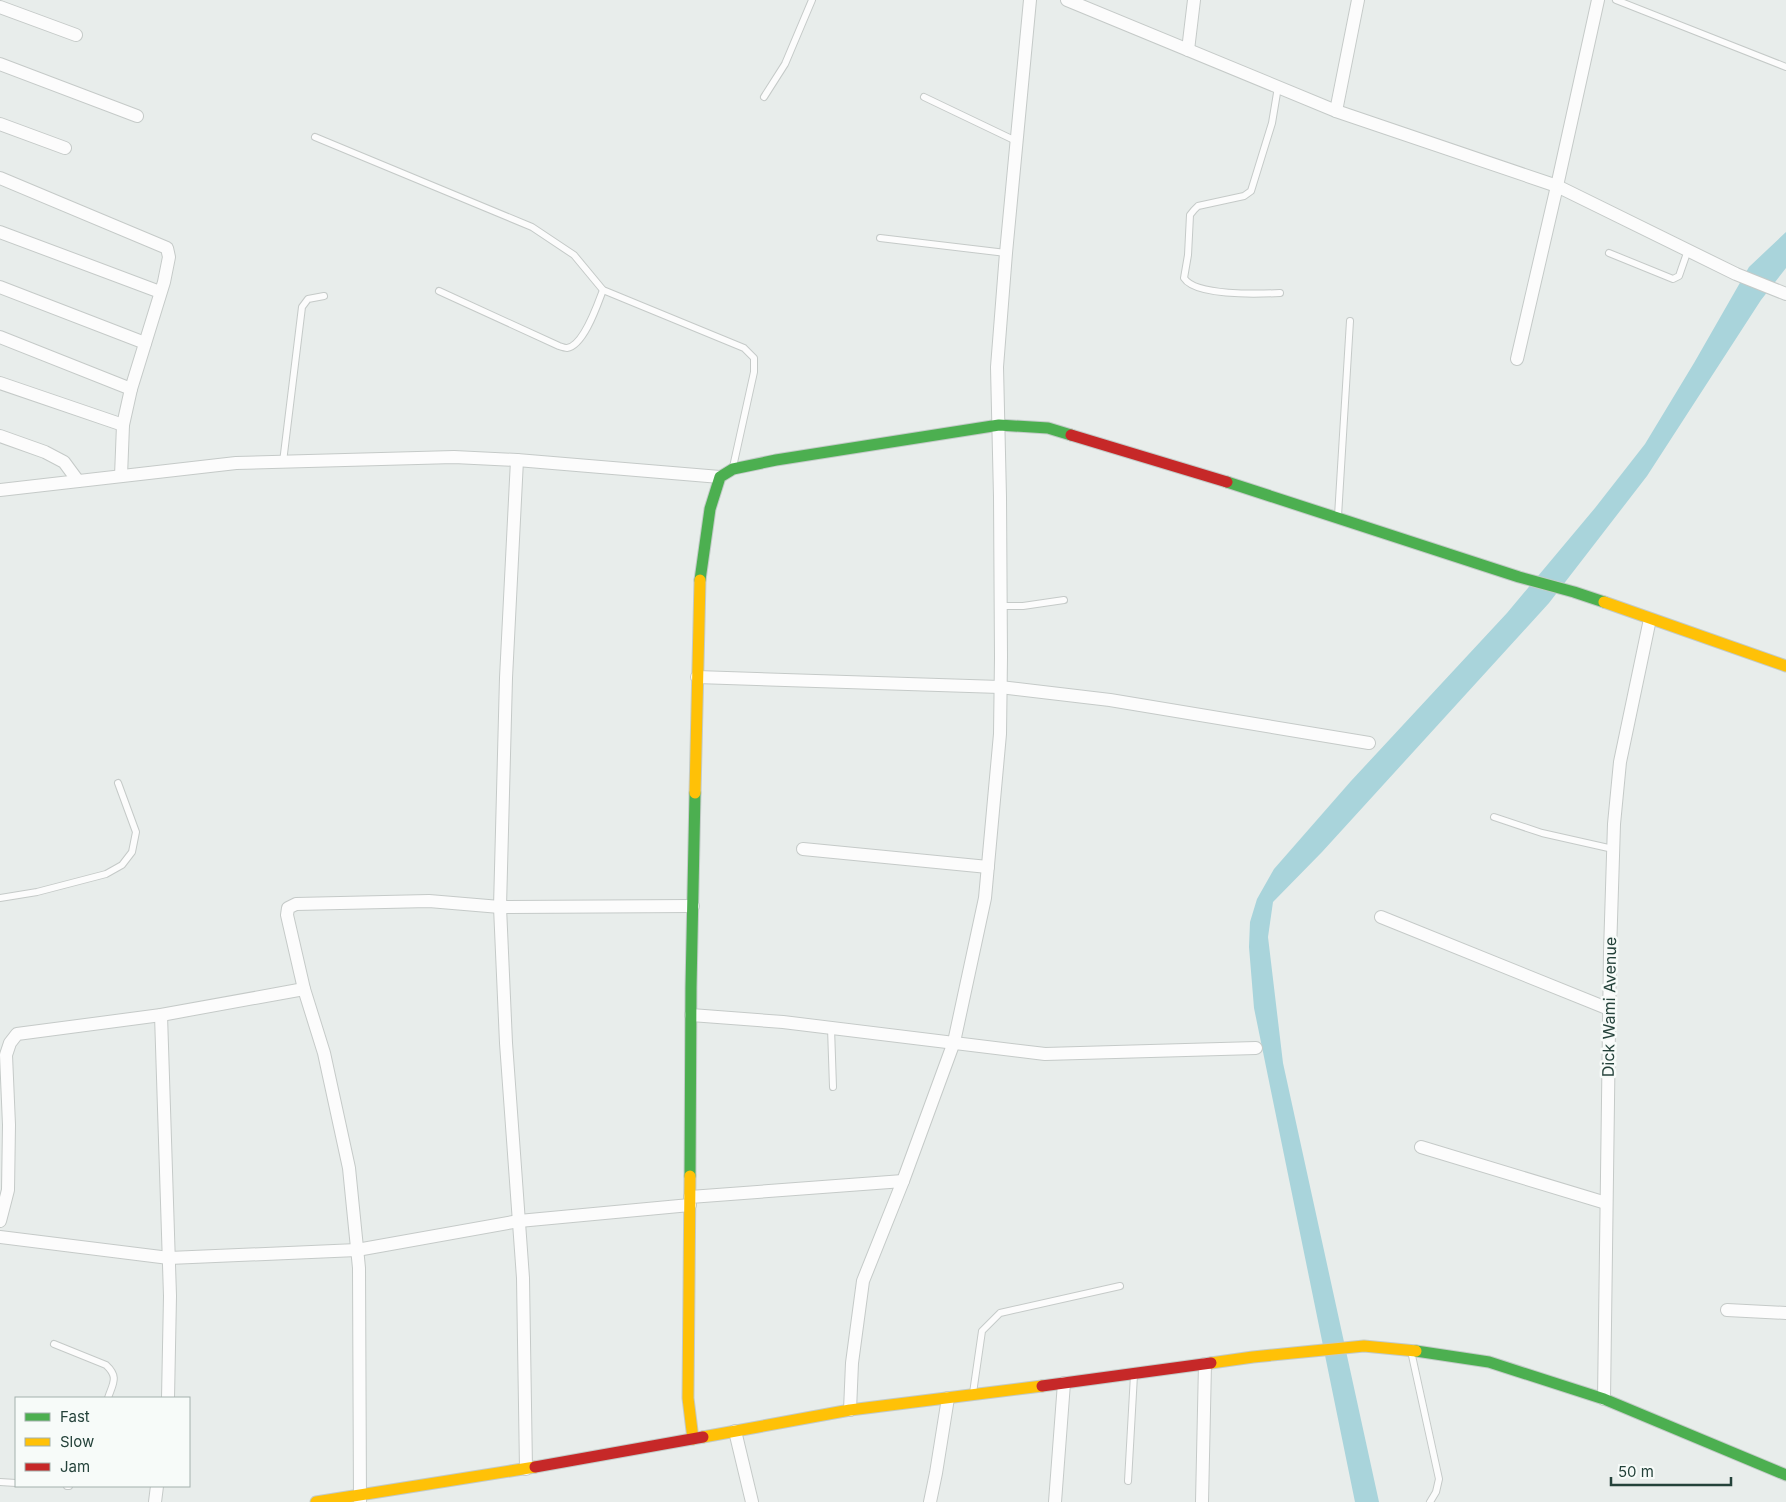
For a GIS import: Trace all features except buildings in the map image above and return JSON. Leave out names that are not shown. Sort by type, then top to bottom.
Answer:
[{"type":"street","points":[[850,1410],[852,1363],[863,1281],[903,1181],[954,1042],[985,898],[1000,734],[1001,606],[997,366],[1030,0]]},
{"type":"street","points":[[1067,0],[1336,110],[1558,186],[1736,274],[1782,293]]},
{"type":"street","points":[[1188,50],[1194,0]]},
{"type":"street","points":[[1336,110],[1358,0]]},
{"type":"street","points":[[1517,359],[1558,186],[1598,0]]},
{"type":"street","points":[[0,7],[76,35]]},
{"type":"street","points":[[0,64],[137,116]]},
{"type":"street","points":[[0,124],[65,148]]},
{"type":"street","points":[[0,178],[167,248],[169,257],[131,390],[123,425],[121,476]]},
{"type":"street","points":[[0,232],[160,292]]},
{"type":"street","points":[[0,287],[145,343]]},
{"type":"street","points":[[0,337],[131,390]]},
{"type":"street","points":[[0,384],[123,425]]},
{"type":"street","points":[[0,490],[236,463],[454,457],[517,460],[720,477],[733,469],[776,460],[999,425],[1048,428],[1203,474],[1519,577],[1574,592],[1786,666]]},
{"type":"street","points":[[0,436],[45,452],[64,462],[78,481]]},
{"type":"street","points":[[517,460],[506,678],[500,907],[506,1043],[523,1278],[526,1469]]},
{"type":"street","points":[[693,1439],[688,1398],[691,1015],[700,572],[710,509],[720,477]]},
{"type":"street","name":"Dick Wami Avenue","points":[[1604,1399],[1609,1009],[1614,824],[1620,762],[1650,619]]},
{"type":"street","points":[[698,677],[1000,687],[1110,700],[1369,743]]},
{"type":"street","points":[[802,849],[988,867]]},
{"type":"street","points":[[360,1499],[359,1268],[349,1168],[324,1054],[304,989],[287,915],[288,908],[296,904],[429,901],[500,907],[693,906]]},
{"type":"street","points":[[1381,917],[1609,1009]]},
{"type":"street","points":[[0,1220],[8,1190],[9,1125],[6,1055],[10,1043],[17,1034],[162,1015],[304,989]]},
{"type":"street","points":[[162,1015],[170,1315],[168,1397]]},
{"type":"street","points":[[691,1015],[783,1022],[1045,1054],[1256,1048]]},
{"type":"street","points":[[1421,1147],[1606,1203]]},
{"type":"street","points":[[0,1237],[169,1258],[357,1250],[520,1220],[690,1201],[903,1181]]},
{"type":"street","points":[[1727,1310],[1786,1313]]},
{"type":"street","points":[[316,1502],[360,1499],[850,1410],[1253,1357],[1364,1346],[1411,1350],[1489,1362],[1604,1399],[1786,1475]]},
{"type":"street","points":[[1202,1502],[1205,1364]]},
{"type":"street","points":[[1055,1502],[1064,1383]]},
{"type":"street","points":[[930,1502],[948,1398]]},
{"type":"street","points":[[735,1431],[752,1502]]},
{"type":"street","points":[[155,1502],[157,1487]]},
{"type":"lane","points":[[764,97],[785,64],[812,0]]},
{"type":"lane","points":[[1616,0],[1786,67]]},
{"type":"lane","points":[[1278,87],[1272,123],[1251,190],[1244,196],[1198,206],[1190,215],[1188,255],[1184,278],[1193,287],[1239,294],[1280,293]]},
{"type":"lane","points":[[924,97],[1016,141]]},
{"type":"lane","points":[[315,136],[532,227],[574,255],[603,290],[744,348],[754,358],[754,372],[733,469]]},
{"type":"lane","points":[[880,238],[1006,253]]},
{"type":"lane","points":[[1609,253],[1673,279],[1679,276],[1688,250]]},
{"type":"lane","points":[[438,291],[559,346],[568,348],[574,345],[588,328],[603,290]]},
{"type":"lane","points":[[283,462],[302,307],[308,299],[324,296]]},
{"type":"lane","points":[[1338,517],[1350,321]]},
{"type":"lane","points":[[1001,606],[1023,606],[1064,600]]},
{"type":"lane","points":[[0,898],[37,892],[106,874],[122,865],[132,852],[136,832],[118,783]]},
{"type":"lane","points":[[1494,817],[1542,833],[1613,849]]},
{"type":"lane","points":[[831,1028],[833,1087]]},
{"type":"lane","points":[[973,1394],[982,1331],[1000,1313],[1120,1286]]},
{"type":"lane","points":[[54,1344],[106,1365],[115,1377],[108,1397]]},
{"type":"lane","points":[[1411,1350],[1439,1479],[1436,1492],[1430,1502]]},
{"type":"lane","points":[[1128,1480],[1134,1374]]},
{"type":"lane","points":[[0,1482],[15,1483]]},
{"type":"water","points":[[1786,232],[1786,268],[1761,300],[1647,476],[1549,603],[1322,852],[1273,902],[1268,937],[1283,1063],[1379,1502],[1355,1502],[1254,1008],[1249,947],[1250,922],[1257,899],[1274,869],[1351,781],[1507,613],[1595,508],[1645,444],[1749,267]]},
{"type":"traffic: fast","points":[[700,580],[710,509],[720,477],[733,469],[776,460],[999,425],[1048,428],[1071,435]]},
{"type":"traffic: fast","points":[[1227,482],[1519,577],[1604,602]]},
{"type":"traffic: fast","points":[[690,1176],[695,793]]},
{"type":"traffic: fast","points":[[1416,1351],[1489,1362],[1604,1399],[1786,1475]]},
{"type":"traffic: slow","points":[[695,793],[700,580]]},
{"type":"traffic: slow","points":[[1604,602],[1786,666]]},
{"type":"traffic: slow","points":[[690,1176],[688,1398],[693,1439]]},
{"type":"traffic: slow","points":[[1211,1363],[1364,1346],[1416,1351]]},
{"type":"traffic: slow","points":[[703,1437],[850,1410],[1042,1386]]},
{"type":"traffic: slow","points":[[316,1502],[535,1467]]},
{"type":"traffic: jam","points":[[1071,435],[1227,482]]},
{"type":"traffic: jam","points":[[1042,1386],[1211,1363]]},
{"type":"traffic: jam","points":[[535,1467],[703,1437]]}]
